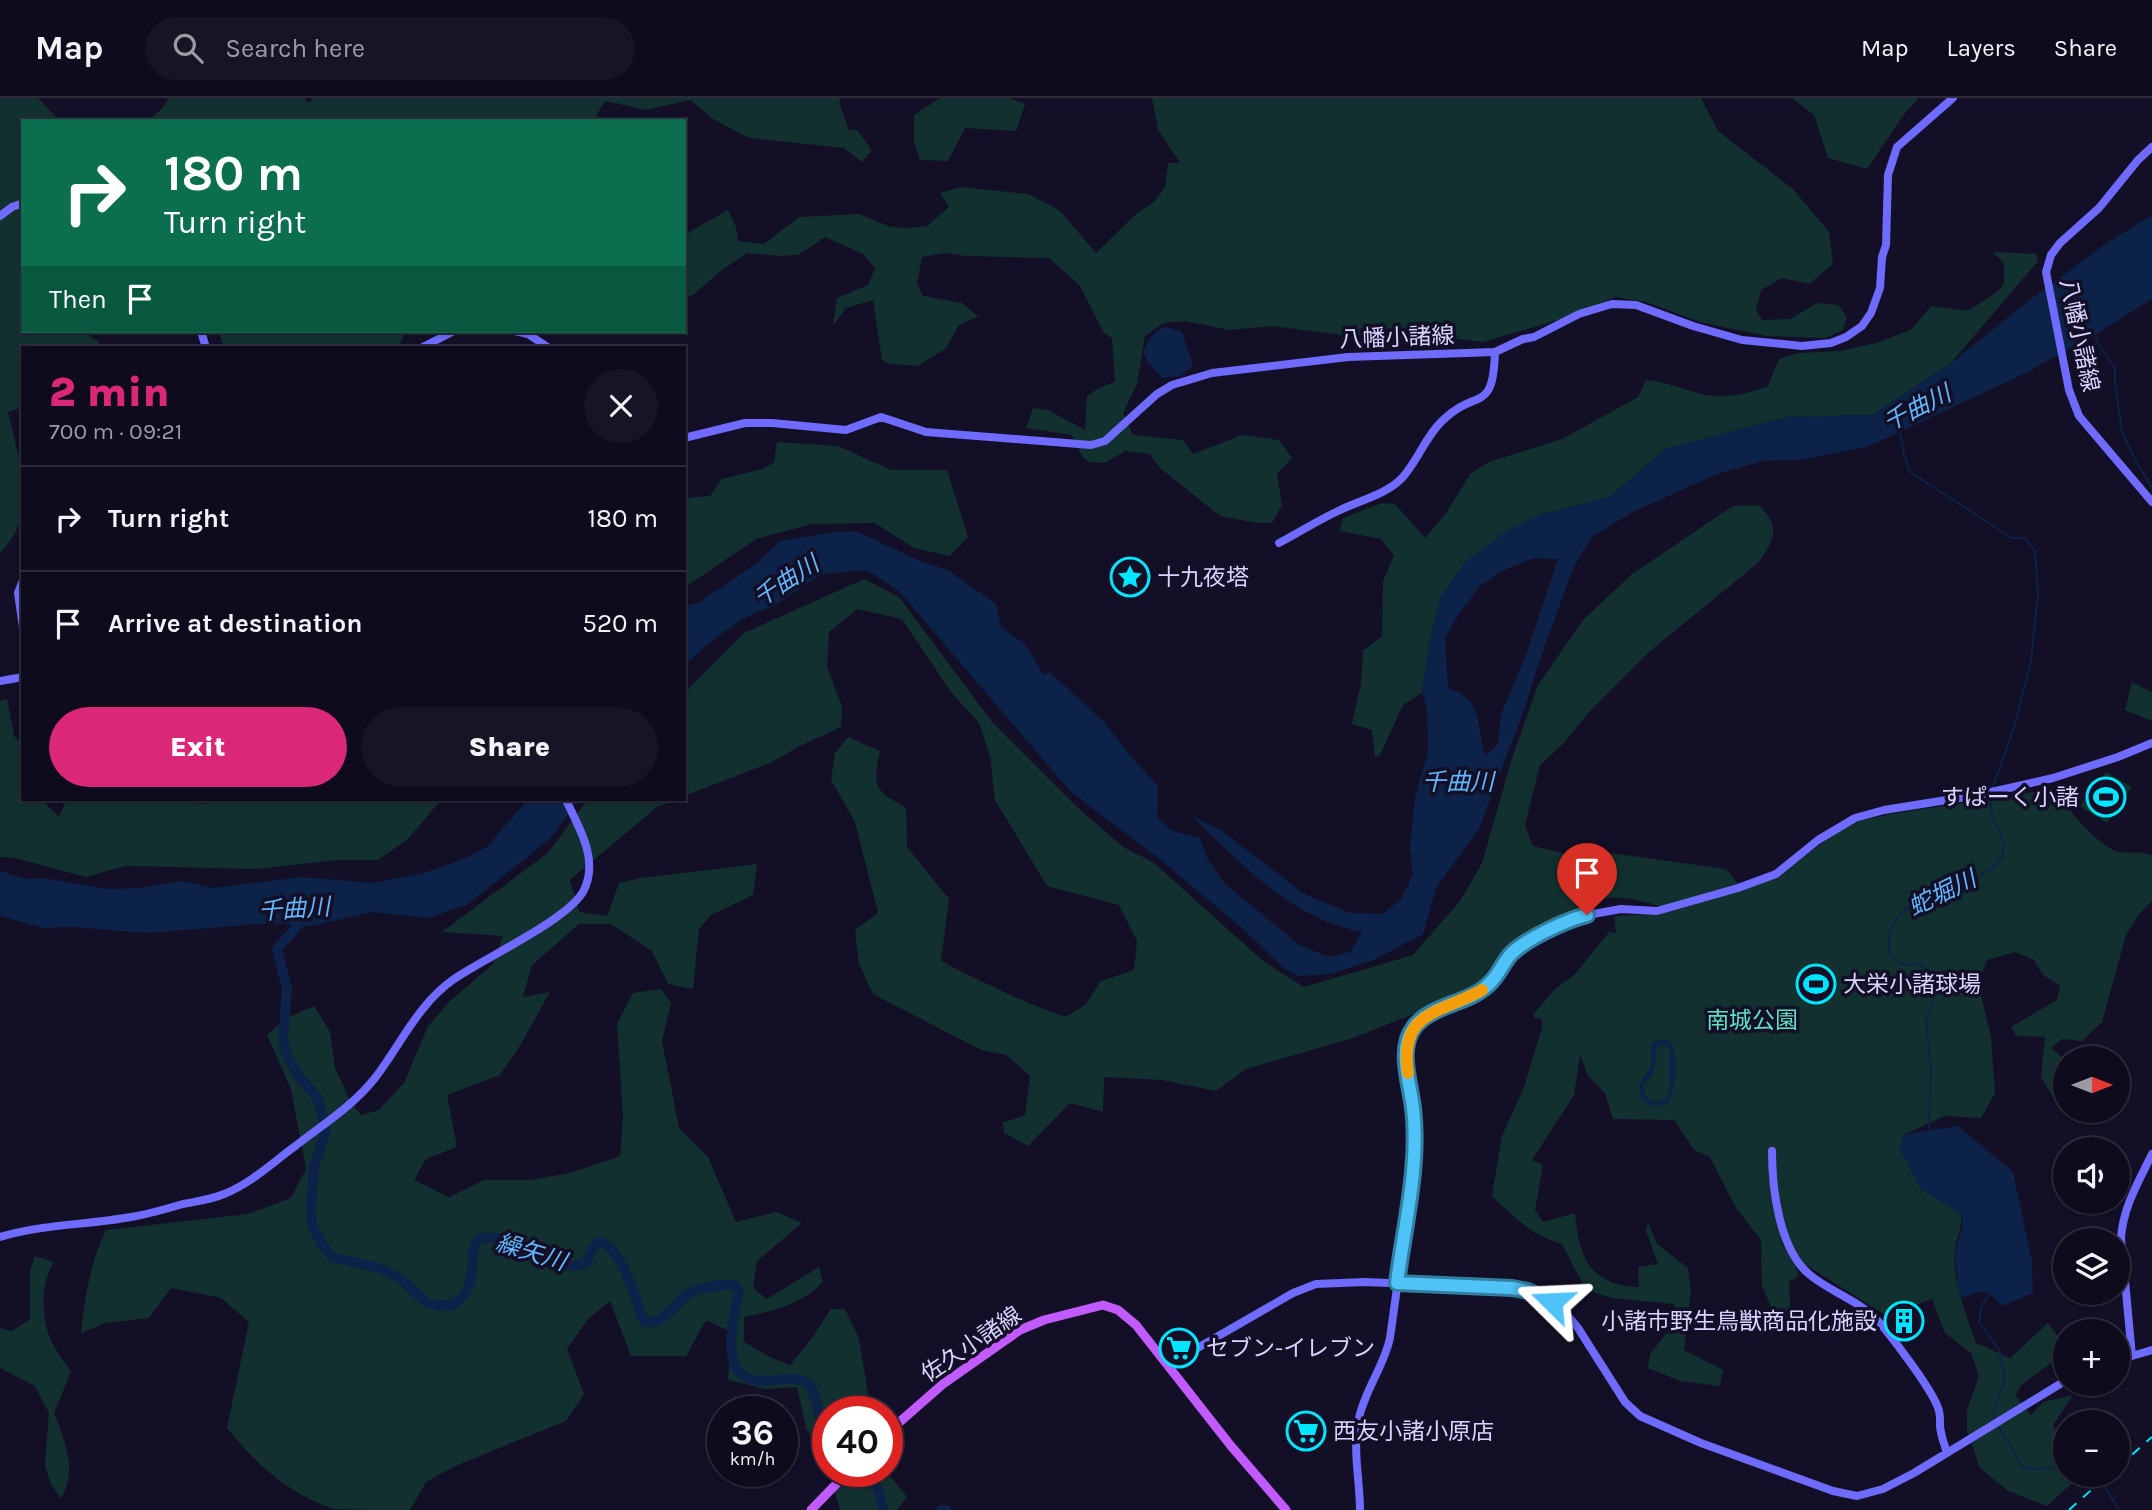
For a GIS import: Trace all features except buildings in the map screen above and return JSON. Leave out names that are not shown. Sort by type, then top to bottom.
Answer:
[{"type":"main road","name":"佐久小諸線","points":[[903,1419],[943,1384],[1020,1330],[1044,1320],[1095,1306],[1111,1306],[1136,1325],[1231,1446],[1286,1510]]},
{"type":"main road","points":[[811,1510],[833,1487]]},
{"type":"street","name":"八幡小諸線","points":[[686,438],[745,423],[846,430],[881,417],[926,432],[1091,445],[1105,441],[1157,394],[1172,385],[1212,373],[1348,357],[1495,352],[1534,337],[1579,314],[1612,304],[1636,305],[1742,340],[1802,346],[1831,343],[1862,326],[1871,313],[1880,288],[1882,257],[1886,245],[1888,175],[1897,147],[1953,98]]},
{"type":"street","name":"八幡小諸線","points":[[2152,147],[2099,208],[2060,243],[2051,256],[2046,272],[2068,385],[2078,416],[2152,502]]},
{"type":"street","points":[[0,216],[21,204]]},
{"type":"street","points":[[425,346],[450,333]]},
{"type":"street","points":[[524,333],[546,346]]},
{"type":"street","points":[[1279,543],[1337,511],[1388,488],[1402,478],[1441,422],[1450,414],[1488,394],[1494,381],[1495,352]]},
{"type":"street","points":[[21,585],[18,593],[21,614]]},
{"type":"street","points":[[0,681],[21,677]]},
{"type":"street","points":[[1360,1510],[1356,1432],[1363,1402],[1388,1346],[1414,1165],[1413,1112],[1405,1050],[1408,1037],[1425,1017],[1488,986],[1513,952],[1576,917],[1621,909],[1657,911],[1738,888],[1776,874],[1818,840],[1855,818],[2053,778],[2152,743]]},
{"type":"street","points":[[0,1237],[42,1227],[131,1217],[209,1200],[250,1180],[315,1131],[354,1100],[384,1066],[413,1019],[438,992],[463,973],[561,914],[577,901],[588,880],[590,863],[584,841],[566,801]]},
{"type":"street","points":[[1772,1151],[1772,1178],[1784,1236],[1796,1258],[1810,1275],[1868,1311],[1880,1323],[1934,1397],[1940,1413],[1940,1431],[1947,1453]]},
{"type":"street","points":[[2152,1154],[2128,1203],[2121,1225],[2132,1356],[2152,1350]]},
{"type":"street","points":[[1168,1365],[1304,1288],[1335,1282],[1512,1288],[1541,1296],[1564,1311],[1625,1402],[1640,1416],[1701,1443],[1833,1491],[1857,1496],[1883,1489],[2053,1389]]},
{"type":"green space","points":[[0,98],[38,98],[58,119],[21,119],[21,333],[86,333],[99,342],[99,346],[21,346],[21,408],[8,412],[21,472],[21,518],[16,531],[0,554]]},
{"type":"green space","points":[[169,98],[305,98],[308,103],[313,98],[841,98],[839,103],[849,130],[857,130],[872,150],[862,162],[844,148],[749,138],[713,119],[690,100],[646,110],[605,101],[594,119],[150,119],[162,109]]},
{"type":"green space","points":[[940,98],[1009,98],[1025,104],[1016,131],[965,128],[948,161],[920,160],[914,143],[914,115]]},
{"type":"green space","points":[[1152,98],[1701,98],[1718,131],[1793,189],[1829,232],[1833,264],[1809,284],[1782,278],[1761,290],[1756,310],[1762,320],[1790,319],[1817,303],[1838,305],[1847,317],[1843,330],[1826,338],[1766,336],[1700,322],[1646,302],[1616,297],[1562,319],[1483,342],[1450,338],[1425,325],[1359,337],[1272,326],[1229,330],[1185,321],[1163,323],[1145,336],[1137,384],[1123,413],[1133,435],[1183,440],[1193,454],[1242,435],[1279,440],[1292,458],[1277,474],[1282,505],[1272,523],[1257,523],[1220,516],[1160,468],[1150,454],[1126,451],[1104,463],[1089,462],[1082,456],[1072,435],[1026,428],[1033,408],[1048,410],[1085,430],[1087,396],[1115,382],[1112,338],[1104,333],[1080,286],[1049,258],[945,253],[922,257],[917,283],[923,296],[962,303],[978,316],[959,325],[946,348],[918,366],[890,364],[882,360],[873,300],[846,308],[833,326],[837,298],[868,285],[875,268],[863,254],[825,237],[798,255],[747,253],[686,298],[686,234],[728,210],[736,227],[738,241],[764,244],[799,217],[859,214],[891,227],[927,226],[949,207],[940,193],[961,187],[1028,194],[1059,210],[1096,253],[1136,214],[1155,201],[1165,187],[1168,163],[1180,163],[1158,130]]},
{"type":"green space","points":[[1792,98],[1919,98],[1905,113],[1867,169],[1828,158],[1814,115]]},
{"type":"green space","points":[[1993,252],[2037,254],[2038,261],[1950,364],[1872,415],[1789,417],[1665,449],[1610,497],[1542,514],[1441,596],[1430,639],[1422,693],[1403,705],[1380,755],[1375,757],[1372,730],[1352,724],[1361,684],[1363,651],[1382,636],[1383,581],[1394,556],[1381,539],[1340,531],[1343,518],[1382,503],[1395,504],[1425,538],[1446,513],[1471,473],[1489,462],[1562,439],[1638,397],[1646,380],[1714,396],[1738,395],[1760,389],[1768,386],[1779,359],[1799,353],[1841,351],[1880,342],[1912,329],[1931,306],[1968,311],[1997,292],[2004,284],[2004,263]]},
{"type":"green space","points":[[219,333],[405,333],[401,346],[225,346]]},
{"type":"green space","points":[[777,442],[838,446],[891,470],[947,470],[968,537],[950,556],[914,548],[875,523],[812,524],[756,539],[686,587],[686,498],[710,496],[722,479],[763,469],[774,462]]},
{"type":"green space","name":"南城公園","points":[[1758,505],[1766,513],[1773,527],[1771,541],[1758,563],[1650,651],[1540,765],[1525,825],[1533,846],[1563,853],[1610,853],[1726,869],[1743,890],[1779,875],[1838,831],[1859,821],[2054,789],[2080,822],[2104,845],[2118,852],[2152,856],[2152,901],[2140,913],[2126,935],[2102,1022],[2082,1041],[2062,1039],[2051,1048],[2053,1097],[2041,1077],[2045,1037],[2016,1036],[2011,1027],[2057,1000],[2060,985],[2043,975],[2034,960],[2015,952],[1987,960],[1978,983],[1991,1037],[1995,1093],[1981,1118],[1945,1116],[1905,1134],[1899,1147],[1921,1189],[1961,1213],[1961,1225],[1954,1252],[1956,1279],[1976,1343],[2010,1358],[2048,1323],[2053,1330],[2053,1362],[2022,1384],[2015,1395],[2031,1415],[2043,1402],[2072,1396],[2063,1410],[2053,1410],[2053,1487],[2068,1487],[2047,1506],[2008,1491],[1980,1468],[1967,1431],[1967,1410],[1979,1376],[1971,1353],[1945,1333],[1932,1299],[1887,1316],[1795,1258],[1779,1238],[1796,1267],[1798,1276],[1789,1282],[1791,1325],[1781,1330],[1762,1286],[1761,1240],[1736,1208],[1710,1157],[1694,1150],[1674,1120],[1613,1119],[1605,1093],[1588,1076],[1580,1055],[1574,1095],[1532,1160],[1543,1165],[1535,1210],[1543,1222],[1575,1213],[1580,1243],[1590,1266],[1608,1281],[1639,1287],[1638,1267],[1658,1264],[1646,1231],[1648,1222],[1657,1244],[1688,1268],[1691,1290],[1684,1350],[1723,1370],[1720,1386],[1680,1381],[1648,1368],[1650,1354],[1666,1334],[1679,1333],[1674,1304],[1612,1298],[1586,1290],[1562,1244],[1532,1231],[1492,1196],[1502,1136],[1524,1087],[1542,1028],[1542,1019],[1533,1015],[1554,990],[1574,975],[1610,931],[1616,934],[1614,916],[1658,914],[1671,910],[1622,898],[1607,898],[1578,908],[1543,926],[1511,949],[1486,972],[1478,989],[1350,1039],[1246,1069],[1216,1091],[1162,1080],[1104,1077],[1103,1112],[1070,1103],[1028,1146],[1004,1133],[1003,1123],[1025,1115],[1030,1076],[1006,1055],[981,1050],[873,994],[859,964],[855,930],[878,913],[855,822],[831,780],[835,753],[848,737],[880,751],[876,773],[878,787],[906,808],[907,847],[949,899],[941,961],[1018,998],[1066,1017],[1086,1004],[1101,981],[1134,970],[1137,941],[1119,905],[1047,886],[995,800],[990,756],[979,723],[951,692],[902,619],[857,609],[829,632],[827,667],[842,707],[841,727],[770,763],[686,795],[686,691],[744,633],[864,579],[899,597],[992,722],[1079,809],[1123,847],[1153,862],[1263,961],[1304,987],[1413,955],[1460,901],[1482,863],[1512,758],[1538,685],[1583,620],[1632,574],[1733,506]]},
{"type":"green space","points":[[2132,682],[2152,692],[2152,721],[2125,710]]},
{"type":"green space","points":[[7,699],[14,736],[21,743],[21,801],[43,801],[59,817],[66,801],[189,801],[204,804],[210,801],[440,801],[407,840],[378,860],[337,860],[256,869],[125,866],[86,877],[15,858],[0,857],[0,701]]},
{"type":"green space","name":"すぱーく小諸","points":[[2106,772],[2132,787],[2107,823],[2080,806]]},
{"type":"green space","points":[[586,801],[673,801],[657,807],[570,880],[579,912],[607,916],[619,883],[757,864],[753,895],[711,915],[699,929],[693,989],[668,984],[652,951],[611,924],[579,924],[532,965],[523,997],[550,992],[500,1075],[447,1095],[457,1147],[426,1159],[414,1180],[449,1197],[484,1180],[530,1180],[570,1173],[620,1156],[623,1118],[617,1024],[633,993],[661,989],[671,1003],[662,1041],[679,1128],[708,1157],[736,1222],[776,1212],[802,1223],[757,1261],[753,1288],[767,1299],[819,1267],[823,1282],[797,1301],[744,1317],[744,1342],[790,1365],[831,1309],[845,1309],[859,1338],[868,1396],[812,1396],[812,1438],[806,1428],[797,1387],[765,1389],[728,1380],[731,1332],[706,1320],[686,1356],[631,1356],[610,1301],[588,1319],[567,1349],[584,1394],[566,1421],[453,1467],[426,1482],[410,1510],[334,1509],[303,1495],[274,1476],[227,1428],[249,1322],[221,1298],[171,1288],[149,1318],[106,1323],[81,1333],[92,1267],[106,1230],[248,1214],[291,1198],[306,1169],[291,1089],[267,1035],[285,1019],[314,1006],[330,1032],[335,1068],[351,1103],[361,1115],[379,1110],[404,1083],[428,1026],[450,1001],[493,964],[503,936],[442,932],[549,852]]},
{"type":"green space","points":[[35,1256],[54,1262],[45,1289],[45,1320],[52,1342],[71,1372],[54,1413],[66,1445],[69,1466],[69,1477],[61,1499],[51,1484],[45,1466],[49,1413],[35,1386],[0,1368],[0,1328],[12,1331],[30,1319],[30,1270]]},
{"type":"green space","points":[[833,1487],[899,1487],[907,1497],[897,1510],[840,1510]]},
{"type":"water","name":"千曲川","points":[[2152,215],[2152,299],[2096,334],[2020,376],[1867,447],[1799,460],[1763,461],[1717,474],[1631,513],[1592,537],[1574,566],[1479,829],[1436,888],[1423,934],[1376,959],[1331,974],[1299,976],[1285,969],[1243,929],[1162,861],[1070,791],[899,591],[866,570],[822,574],[775,605],[744,618],[686,663],[686,606],[698,603],[757,563],[780,541],[856,531],[920,561],[948,570],[996,604],[1001,627],[1025,644],[1043,674],[1051,673],[1104,722],[1158,786],[1157,817],[1172,831],[1200,838],[1208,860],[1225,884],[1301,946],[1330,957],[1350,952],[1362,932],[1313,915],[1290,902],[1229,853],[1192,816],[1221,830],[1304,894],[1351,913],[1383,914],[1401,899],[1413,874],[1410,847],[1415,797],[1428,752],[1427,709],[1422,693],[1430,639],[1441,596],[1465,562],[1502,534],[1542,514],[1610,497],[1665,449],[1789,417],[1872,415],[1950,364],[2032,298],[2107,243]],"holes":[[[1534,558],[1558,559],[1526,655],[1501,714],[1498,744],[1485,756],[1473,706],[1460,693],[1448,688],[1445,638],[1480,586],[1500,572]]]},
{"type":"water","points":[[1167,327],[1182,332],[1193,365],[1181,376],[1162,378],[1147,361],[1144,353],[1152,336]]},
{"type":"water","name":"千曲川","points":[[526,801],[577,801],[550,839],[468,904],[429,918],[371,912],[312,926],[270,923],[147,933],[74,927],[44,928],[0,916],[0,871],[26,879],[44,878],[109,889],[140,888],[182,881],[213,888],[302,877],[373,883],[424,873],[464,859],[488,846]]},
{"type":"water","points":[[1661,1039],[1669,1041],[1675,1062],[1675,1082],[1670,1098],[1667,1103],[1654,1107],[1642,1100],[1639,1084],[1651,1067],[1651,1044]],"holes":[[[1660,1044],[1670,1048],[1670,1090],[1667,1097],[1658,1102],[1646,1097],[1643,1087],[1654,1072],[1657,1047]]]},
{"type":"water","points":[[1958,1126],[2013,1172],[2032,1261],[2033,1293],[2002,1306],[1990,1293],[1980,1292],[1960,1298],[1954,1254],[1963,1227],[1961,1214],[1921,1189],[1899,1147],[1905,1134]]},
{"type":"waterway","points":[[2096,335],[2096,341],[2115,368],[2122,432],[2152,488]]},
{"type":"waterway","name":"蛇堀川","points":[[1900,431],[1910,472],[2012,538],[2025,538],[2035,551],[2038,594],[2031,661],[2013,731],[1992,789]]},
{"type":"waterway","name":"蛇堀川","points":[[1931,1131],[1931,1069],[1926,1020],[1933,1002],[1932,975],[1921,964],[1904,965],[1891,957],[1889,939],[1898,917],[1911,906],[1955,892],[1999,862],[2004,845],[1991,813],[1992,794]]},
{"type":"waterway","name":"繰矢川","points":[[310,917],[302,921],[277,949],[287,989],[283,1040],[287,1056],[300,1078],[317,1097],[326,1129],[314,1168],[311,1209],[312,1225],[332,1257],[379,1268],[402,1280],[427,1303],[440,1306],[455,1304],[464,1295],[471,1280],[474,1247],[479,1239],[503,1240],[540,1260],[568,1266],[585,1264],[595,1245],[601,1242],[609,1247],[622,1265],[644,1321],[663,1318],[690,1293],[712,1286],[735,1285],[739,1291],[731,1348],[740,1372],[750,1379],[799,1380],[809,1385],[814,1396]]},
{"type":"waterway","name":"蛇堀川","points":[[1990,1293],[1981,1307],[1979,1322],[1999,1350],[2004,1373],[2004,1383],[1993,1414],[1995,1418]]},
{"type":"waterway","name":"蛇堀川","points":[[1999,1427],[2022,1466],[2029,1469],[2053,1468]]},
{"type":"waterway","name":"繰矢川","points":[[876,1487],[883,1510]]},
{"type":"waterway","name":"蛇堀川","points":[[2105,1487],[2119,1510]]},
{"type":"waterway","name":"繰矢川","points":[[941,1510],[946,1510]]},
{"type":"railway","points":[[2130,1456],[2152,1437]]},
{"type":"railway","points":[[2069,1510],[2095,1487]]},
{"type":"slow traffic","points":[[1408,1073],[1405,1050],[1408,1037],[1416,1025],[1425,1017],[1482,990]]},
{"type":"place","name":"十九夜塔","points":[[1130,577]]},
{"type":"place","name":"すぱーく小諸","points":[[2106,797]]},
{"type":"place","name":"大栄小諸球場","points":[[1816,984]]},
{"type":"place","name":"小諸市野生鳥獣商品化施設","points":[[1904,1321]]},
{"type":"place","name":"セブン-イレブン","points":[[1179,1348]]},
{"type":"place","name":"西友小諸小原店","points":[[1306,1431]]},
{"type":"route","points":[[1552,1302],[1528,1291],[1512,1288],[1397,1283],[1414,1165],[1413,1112],[1405,1050],[1408,1037],[1425,1017],[1488,986],[1513,952],[1576,917],[1587,915]]}]
